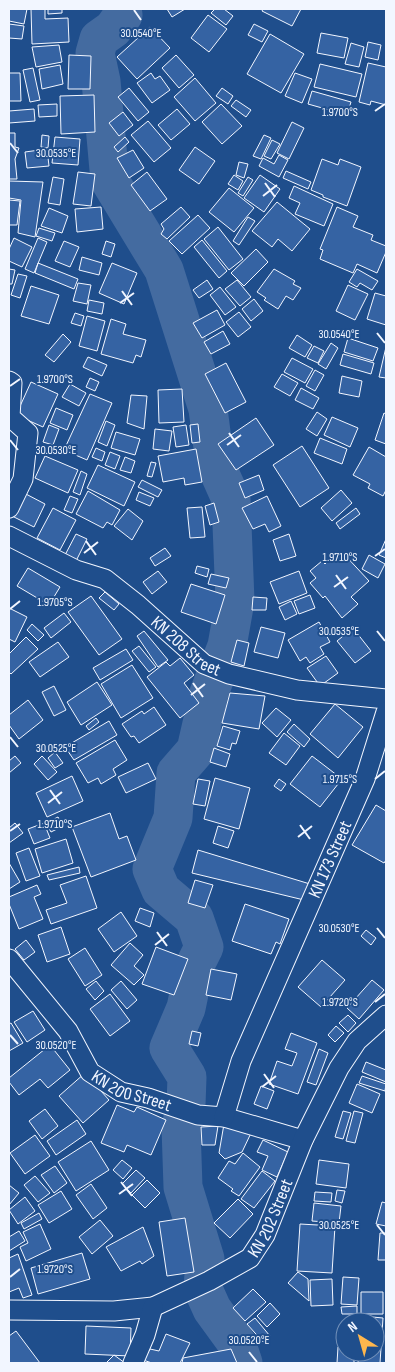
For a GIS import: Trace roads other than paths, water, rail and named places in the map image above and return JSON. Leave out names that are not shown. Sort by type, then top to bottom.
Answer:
[{"type":"street","points":[[9,381],[12,383],[10,418],[28,434],[24,479],[9,508]]},
{"type":"street","name":"KN 208 Street","points":[[9,536],[76,570],[105,579],[138,605],[204,664],[229,674],[297,690],[386,699]]},
{"type":"street","name":"KN 173 Street","points":[[224,1117],[241,1061],[365,779],[386,712]]},
{"type":"street","name":"KN 200 Street","points":[[9,959],[68,1031],[90,1072],[121,1092],[148,1098],[198,1116],[224,1117],[304,1140]]},
{"type":"street","name":"KN 202 Street","points":[[9,1310],[114,1311],[153,1306],[202,1284],[250,1258],[265,1235],[304,1140],[343,1061],[357,1041],[386,1015]]},
{"type":"street","points":[[133,1363],[145,1335],[153,1306]]},
{"type":"waterway","points":[[122,9],[123,15],[113,29],[99,39],[95,53],[101,81],[110,181],[164,270],[208,409],[215,463],[231,499],[235,601],[227,646],[209,693],[196,750],[176,773],[173,818],[152,869],[161,890],[194,918],[204,947],[195,965],[186,1008],[169,1048],[187,1077],[186,1105],[181,1127],[183,1187],[205,1259],[203,1289],[212,1309],[236,1342],[243,1363]]}]
